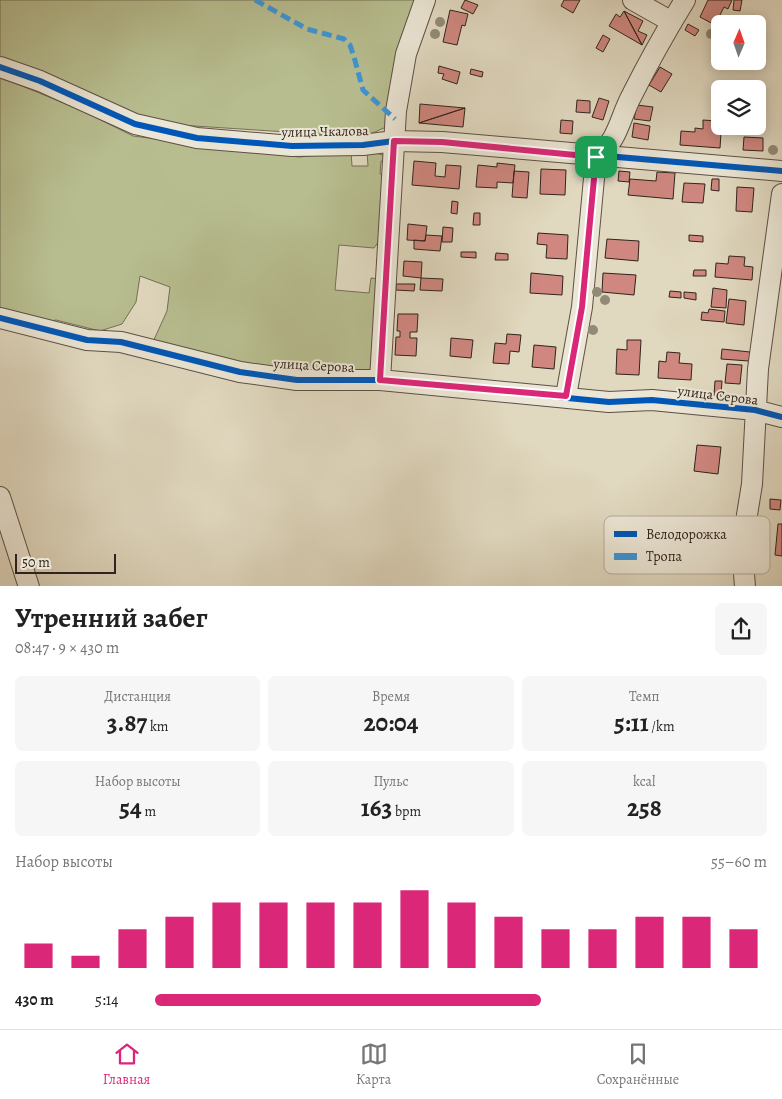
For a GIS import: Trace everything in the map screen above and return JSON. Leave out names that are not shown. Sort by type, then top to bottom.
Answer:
[{"type":"street","points":[[380,380],[396,111],[406,54],[425,0]]},
{"type":"street","points":[[633,0],[672,22]]},
{"type":"street","points":[[566,396],[582,307],[596,157],[614,139],[631,96],[685,0]]},
{"type":"street","name":"улица Чкалова","points":[[0,67],[40,82],[134,124],[197,138],[292,146],[363,145],[394,141],[442,142],[596,157],[782,171]]},
{"type":"street","points":[[747,516],[752,484],[758,369],[782,194]]},
{"type":"street","name":"улица Серова","points":[[0,318],[87,340],[121,342],[240,372],[297,380],[380,380],[566,396],[609,402],[652,400],[755,410],[782,417]]},
{"type":"street","points":[[0,497],[29,586]]},
{"type":"green space","points":[[0,0],[423,0],[386,127],[364,137],[179,125],[118,111],[0,58]]},
{"type":"green space","points":[[0,77],[81,110],[133,136],[299,157],[351,152],[352,166],[368,166],[367,151],[387,156],[387,162],[381,161],[380,174],[388,175],[384,234],[374,248],[339,245],[335,290],[369,293],[371,278],[380,279],[374,367],[360,376],[276,371],[152,344],[167,311],[170,287],[140,276],[136,302],[122,324],[100,331],[56,320],[44,322],[0,311]]},
{"type":"building","points":[[465,0],[478,5],[473,14],[461,8]]},
{"type":"building","points":[[564,0],[580,0],[573,13],[561,6]]},
{"type":"building","points":[[708,0],[732,0],[728,9],[724,7],[720,15],[711,15],[711,23],[700,17]]},
{"type":"building","points":[[734,0],[742,0],[740,11],[733,10]]},
{"type":"building","points":[[450,10],[468,14],[465,26],[462,25],[457,45],[443,42]]},
{"type":"building","points":[[624,11],[642,45],[609,26],[616,14],[620,17]]},
{"type":"building","points":[[624,11],[643,21],[638,31],[647,35],[642,45]]},
{"type":"building","points":[[688,24],[699,30],[695,36],[685,30]]},
{"type":"building","points":[[603,35],[610,39],[603,52],[596,48]]},
{"type":"building","points":[[439,66],[460,72],[457,84],[442,79],[444,74],[438,73]]},
{"type":"building","points":[[660,67],[672,74],[661,92],[649,85]]},
{"type":"building","points":[[471,69],[483,72],[482,77],[470,74]]},
{"type":"building","points":[[599,98],[609,101],[603,120],[592,117]]},
{"type":"building","points":[[577,100],[590,101],[590,113],[576,112]]},
{"type":"building","points":[[420,104],[465,108],[419,123]]},
{"type":"building","points":[[637,105],[653,107],[650,121],[634,119]]},
{"type":"building","points":[[465,108],[463,127],[419,123]]},
{"type":"building","points":[[561,120],[573,121],[572,134],[560,133]]},
{"type":"building","points":[[703,120],[711,121],[711,135],[721,135],[720,148],[680,145],[681,131],[695,132],[695,128],[703,129]]},
{"type":"building","points":[[634,123],[650,126],[648,140],[632,137]]},
{"type":"building","points":[[744,137],[763,138],[763,151],[743,150]]},
{"type":"building","points":[[414,161],[436,163],[435,176],[445,177],[446,165],[461,166],[459,189],[412,185]]},
{"type":"building","points":[[497,163],[515,165],[513,183],[497,182],[497,188],[476,187],[478,165],[497,167]]},
{"type":"building","points":[[541,169],[566,170],[565,195],[540,194]]},
{"type":"building","points":[[514,171],[529,172],[527,198],[512,197]]},
{"type":"building","points":[[619,171],[630,172],[629,182],[618,181]]},
{"type":"building","points":[[657,172],[675,173],[673,199],[628,195],[630,179],[656,181]]},
{"type":"building","points":[[712,179],[719,179],[719,191],[711,190]]},
{"type":"building","points":[[684,183],[705,184],[703,203],[682,202]]},
{"type":"building","points":[[737,187],[754,188],[752,212],[736,211]]},
{"type":"building","points":[[452,201],[458,202],[457,214],[451,213]]},
{"type":"building","points":[[474,213],[480,213],[480,225],[473,225]]},
{"type":"building","points":[[408,224],[427,226],[425,241],[407,240]]},
{"type":"building","points":[[443,227],[453,228],[452,242],[442,242]]},
{"type":"building","points":[[538,233],[568,235],[567,259],[546,258],[547,245],[537,244]]},
{"type":"building","points":[[426,235],[442,236],[440,251],[414,249],[414,240],[425,241]]},
{"type":"building","points":[[689,235],[703,236],[703,242],[689,241]]},
{"type":"building","points":[[607,239],[639,241],[638,261],[605,258]]},
{"type":"building","points":[[461,252],[476,252],[476,258],[461,257]]},
{"type":"building","points":[[496,253],[508,254],[508,260],[495,260]]},
{"type":"building","points":[[729,256],[745,257],[744,266],[753,267],[752,280],[715,277],[716,263],[728,264]]},
{"type":"building","points":[[404,261],[422,262],[421,278],[403,276]]},
{"type":"building","points":[[694,270],[706,270],[706,276],[693,276]]},
{"type":"building","points":[[531,273],[563,276],[562,295],[530,293]]},
{"type":"building","points":[[603,273],[636,275],[634,295],[602,292]]},
{"type":"building","points":[[421,278],[443,279],[442,291],[420,290]]},
{"type":"building","points":[[396,284],[415,284],[414,291],[396,290]]},
{"type":"building","points":[[713,288],[727,290],[726,308],[711,307]]},
{"type":"building","points":[[670,291],[681,292],[681,298],[669,297]]},
{"type":"building","points":[[684,292],[696,293],[696,300],[684,298]]},
{"type":"building","points":[[729,299],[746,301],[744,325],[726,323]]},
{"type":"building","points":[[709,309],[725,311],[724,322],[701,320],[702,312],[708,313]]},
{"type":"building","points":[[398,314],[418,314],[417,332],[410,332],[410,338],[417,338],[416,356],[395,355],[396,337],[400,337],[400,331],[397,331]]},
{"type":"building","points":[[507,334],[521,335],[519,352],[510,351],[509,364],[493,363],[495,343],[506,344]]},
{"type":"building","points":[[451,338],[473,340],[471,358],[450,356]]},
{"type":"building","points":[[627,340],[641,340],[639,375],[616,374],[617,349],[627,350]]},
{"type":"building","points":[[534,345],[556,347],[554,369],[532,367]]},
{"type":"building","points":[[722,349],[750,352],[749,361],[721,359]]},
{"type":"building","points":[[667,352],[680,353],[679,363],[692,364],[691,380],[658,378],[659,361],[666,362]]},
{"type":"building","points":[[727,364],[742,365],[740,384],[725,383]]},
{"type":"building","points":[[715,381],[722,381],[721,395],[714,395]]},
{"type":"building","points":[[697,445],[721,447],[718,474],[694,471]]},
{"type":"building","points":[[770,499],[781,500],[780,510],[770,509]]},
{"type":"building","points":[[778,524],[782,524],[782,556],[775,555]]},
{"type":"marked path","points":[[255,0],[307,29],[344,39],[350,45],[363,90],[395,119]]},
{"type":"marked path","points":[[566,396],[582,307],[596,157]]},
{"type":"cycle path","points":[[0,67],[40,81],[135,124],[197,138],[292,146],[363,145],[394,141],[442,142],[782,171]]},
{"type":"cycle path","points":[[0,318],[87,340],[121,342],[240,372],[297,380],[380,380],[609,402],[652,400],[755,410],[782,417]]},
{"type":"route","points":[[394,141],[442,142],[596,157],[582,307],[566,396],[380,380],[394,141]]}]
